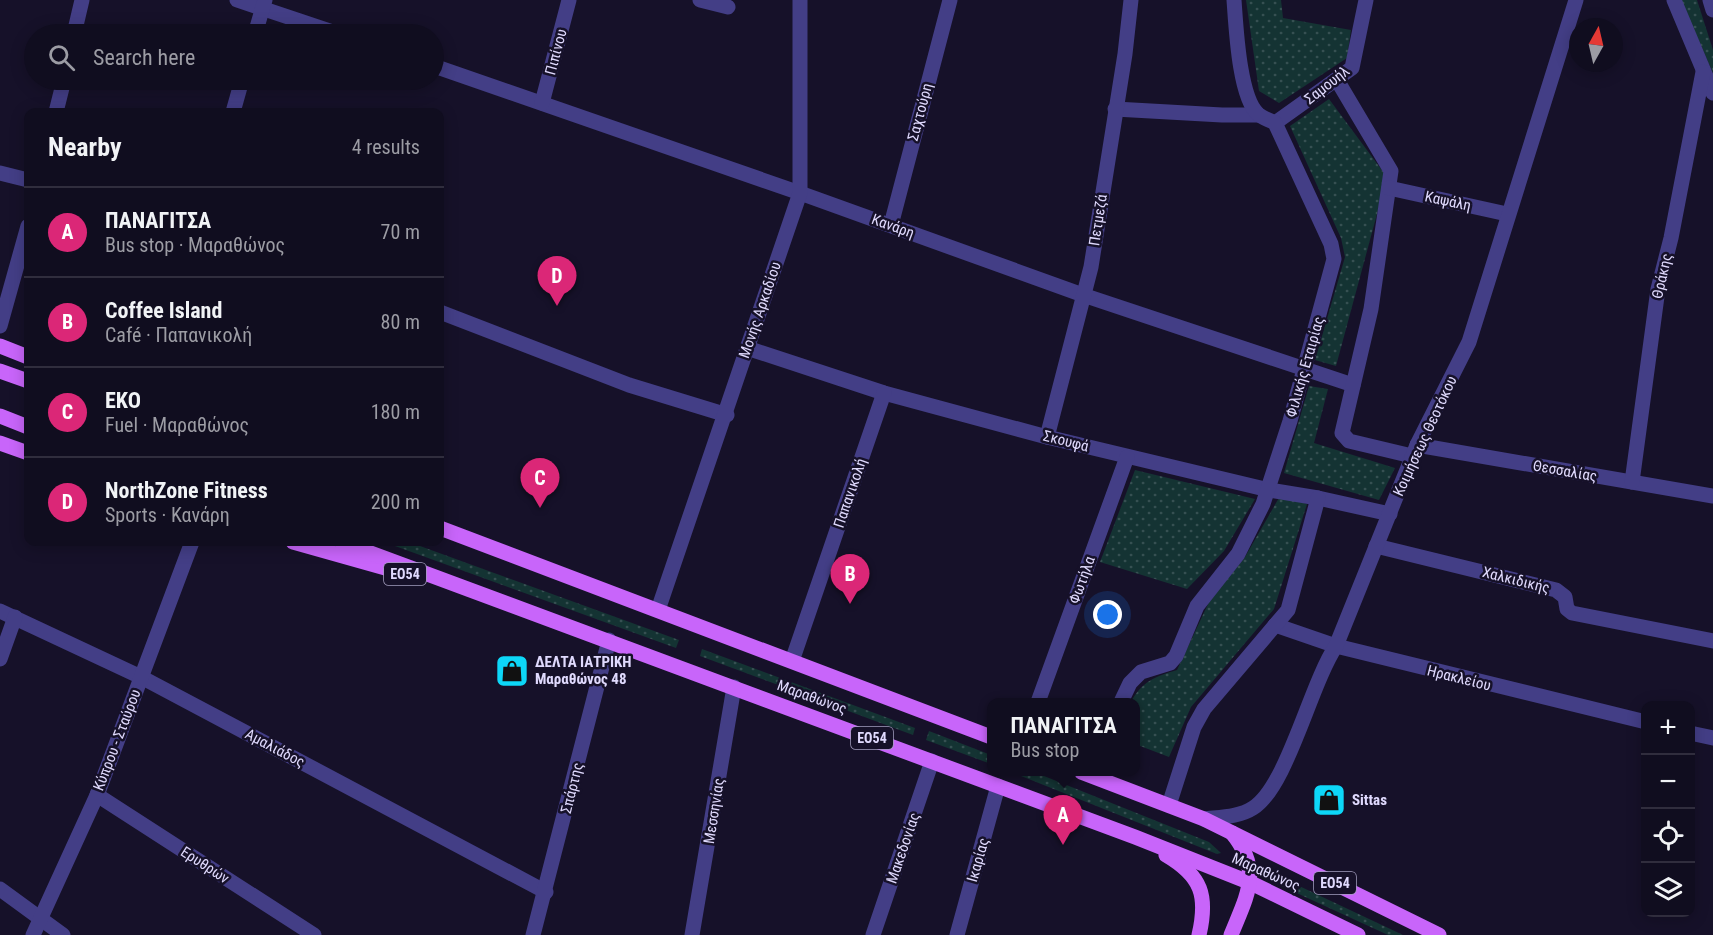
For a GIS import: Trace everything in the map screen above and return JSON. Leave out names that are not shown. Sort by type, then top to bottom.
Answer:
[{"type":"main road","points":[[0,346],[24,355]]},
{"type":"main road","points":[[0,371],[24,380]]},
{"type":"main road","points":[[0,416],[24,425]]},
{"type":"main road","points":[[0,443],[24,452]]},
{"type":"main road","name":"Μαραθώνος","points":[[444,520],[489,546]]},
{"type":"main road","name":"Μαραθώνος","points":[[444,529],[987,735]]},
{"type":"main road","name":"Μαραθώνος","points":[[307,546],[517,606]]},
{"type":"main road","name":"Μαραθώνος","points":[[352,546],[1135,837],[1251,883],[1359,935]]},
{"type":"main road","name":"Μαραθώνος","points":[[1097,776],[1230,831],[1439,935]]},
{"type":"main road","points":[[1230,831],[1248,859],[1251,883],[1232,935]]},
{"type":"main road","points":[[1135,837],[1173,859],[1195,881],[1205,906],[1199,934]]},
{"type":"street","points":[[76,24],[82,0]]},
{"type":"street","points":[[237,0],[264,4],[314,24]]},
{"type":"street","name":"Πιπίνου","points":[[542,103],[569,0]]},
{"type":"street","points":[[700,0],[728,7]]},
{"type":"street","name":"Μονής Αρκαδίου","points":[[658,610],[727,414],[800,193],[800,0]]},
{"type":"street","name":"Σαχτούρη","points":[[891,225],[950,0]]},
{"type":"street","name":"Πετμεζά","points":[[1047,436],[1091,267],[1131,0]]},
{"type":"street","points":[[1234,0],[1243,75],[1250,99],[1259,115]]},
{"type":"street","name":"Σαμουήλ","points":[[1275,123],[1352,68],[1366,0]]},
{"type":"street","name":"Κοιμήσεως Θεοτόκου","points":[[1204,819],[1238,815],[1254,808],[1267,795],[1283,768],[1322,667],[1336,646],[1415,451],[1469,342],[1507,214],[1576,0]]},
{"type":"street","points":[[1674,0],[1713,93]]},
{"type":"street","points":[[1710,0],[1713,10]]},
{"type":"street","points":[[258,24],[264,4]]},
{"type":"street","name":"Κανάρη","points":[[444,69],[891,225],[1083,295],[1353,385]]},
{"type":"street","name":"Θράκης","points":[[1632,482],[1658,289],[1671,238],[1703,72]]},
{"type":"street","points":[[1337,80],[1391,171],[1371,309],[1353,385]]},
{"type":"street","points":[[57,108],[62,90]]},
{"type":"street","points":[[234,108],[239,90]]},
{"type":"street","points":[[1115,109],[1259,115],[1275,123]]},
{"type":"street","name":"Φιλικής Εταιρίας","points":[[1122,698],[1130,683],[1141,672],[1170,663],[1176,656],[1197,606],[1239,554],[1269,490],[1334,259],[1331,244],[1275,123]]},
{"type":"street","points":[[0,173],[24,179]]},
{"type":"street","name":"Καψάλη","points":[[1389,188],[1507,214]]},
{"type":"street","points":[[0,326],[24,240]]},
{"type":"street","points":[[444,314],[629,385],[727,414]]},
{"type":"street","name":"Σκουφά","points":[[747,348],[884,393],[1127,457],[1269,490],[1390,514]]},
{"type":"street","name":"Θεσσαλίας","points":[[1353,385],[1342,428],[1344,438],[1415,451],[1713,496]]},
{"type":"street","name":"Παπανικολή","points":[[792,662],[884,393]]},
{"type":"street","name":"Φωτήλα","points":[[1039,698],[1127,457]]},
{"type":"street","points":[[1169,805],[1194,727],[1204,709],[1288,610],[1318,498]]},
{"type":"street","name":"Κύπρου - Σταύρου","points":[[33,935],[42,921],[97,795],[190,546]]},
{"type":"street","name":"Χαλκιδικής","points":[[1376,546],[1556,590],[1565,597],[1567,609],[1572,614],[1713,641]]},
{"type":"street","name":"Αμαλιάδος","points":[[0,611],[141,677],[546,892]]},
{"type":"street","points":[[0,659],[15,617]]},
{"type":"street","name":"Ηρακλείου","points":[[1275,625],[1336,646],[1641,721]]},
{"type":"street","name":"Σπάρτης","points":[[533,935],[546,892],[609,640]]},
{"type":"street","name":"Μεσσηνίας","points":[[692,935],[734,687]]},
{"type":"street","points":[[1695,734],[1713,738]]},
{"type":"street","name":"Μακεδονίας","points":[[873,935],[932,761]]},
{"type":"street","name":"Ικαρίας","points":[[957,935],[998,786]]},
{"type":"street","name":"Ερυθρών","points":[[97,795],[308,933]]},
{"type":"street","points":[[0,889],[63,935]]},
{"type":"green space","points":[[1246,0],[1281,0],[1283,18],[1351,30],[1347,58],[1279,103],[1259,91]]},
{"type":"green space","points":[[1681,0],[1697,0],[1713,50],[1713,73]]},
{"type":"green space","points":[[1329,99],[1387,177],[1336,366],[1315,360],[1345,257],[1341,238],[1290,126]]},
{"type":"green space","points":[[1309,386],[1328,389],[1314,443],[1395,468],[1379,500],[1284,473]]},
{"type":"green space","points":[[1135,470],[1255,499],[1224,551],[1187,589],[1100,562]]},
{"type":"green space","points":[[1280,496],[1307,504],[1274,609],[1191,707],[1169,757],[1140,746],[1140,698],[1133,698],[1139,689],[1150,681],[1177,670],[1209,602],[1245,557]]},
{"type":"green space","points":[[395,546],[420,546],[679,640],[676,648]]},
{"type":"green space","points":[[702,649],[915,728],[913,735],[700,656]]},
{"type":"green space","points":[[929,731],[987,753],[987,763],[926,740]]},
{"type":"green space","points":[[1021,776],[1044,776],[1209,842],[1221,853],[1217,854]]},
{"type":"green space","points":[[1257,866],[1403,935],[1388,935],[1262,877]]},
{"type":"place","name":"NorthZone Fitness","points":[[557,306]]},
{"type":"place","name":"EKO","points":[[540,508]]},
{"type":"place","name":"Coffee Island","points":[[850,604]]},
{"type":"place","name":"ΔΕΛΤΑ ΙΑΤΡΙΚΗ Μαραθώνος 48","points":[[512,671]]},
{"type":"place","name":"Sittas","points":[[1329,800]]},
{"type":"place","name":"ΠΑΝΑΓΙΤΣΑ","points":[[1063,845]]}]
